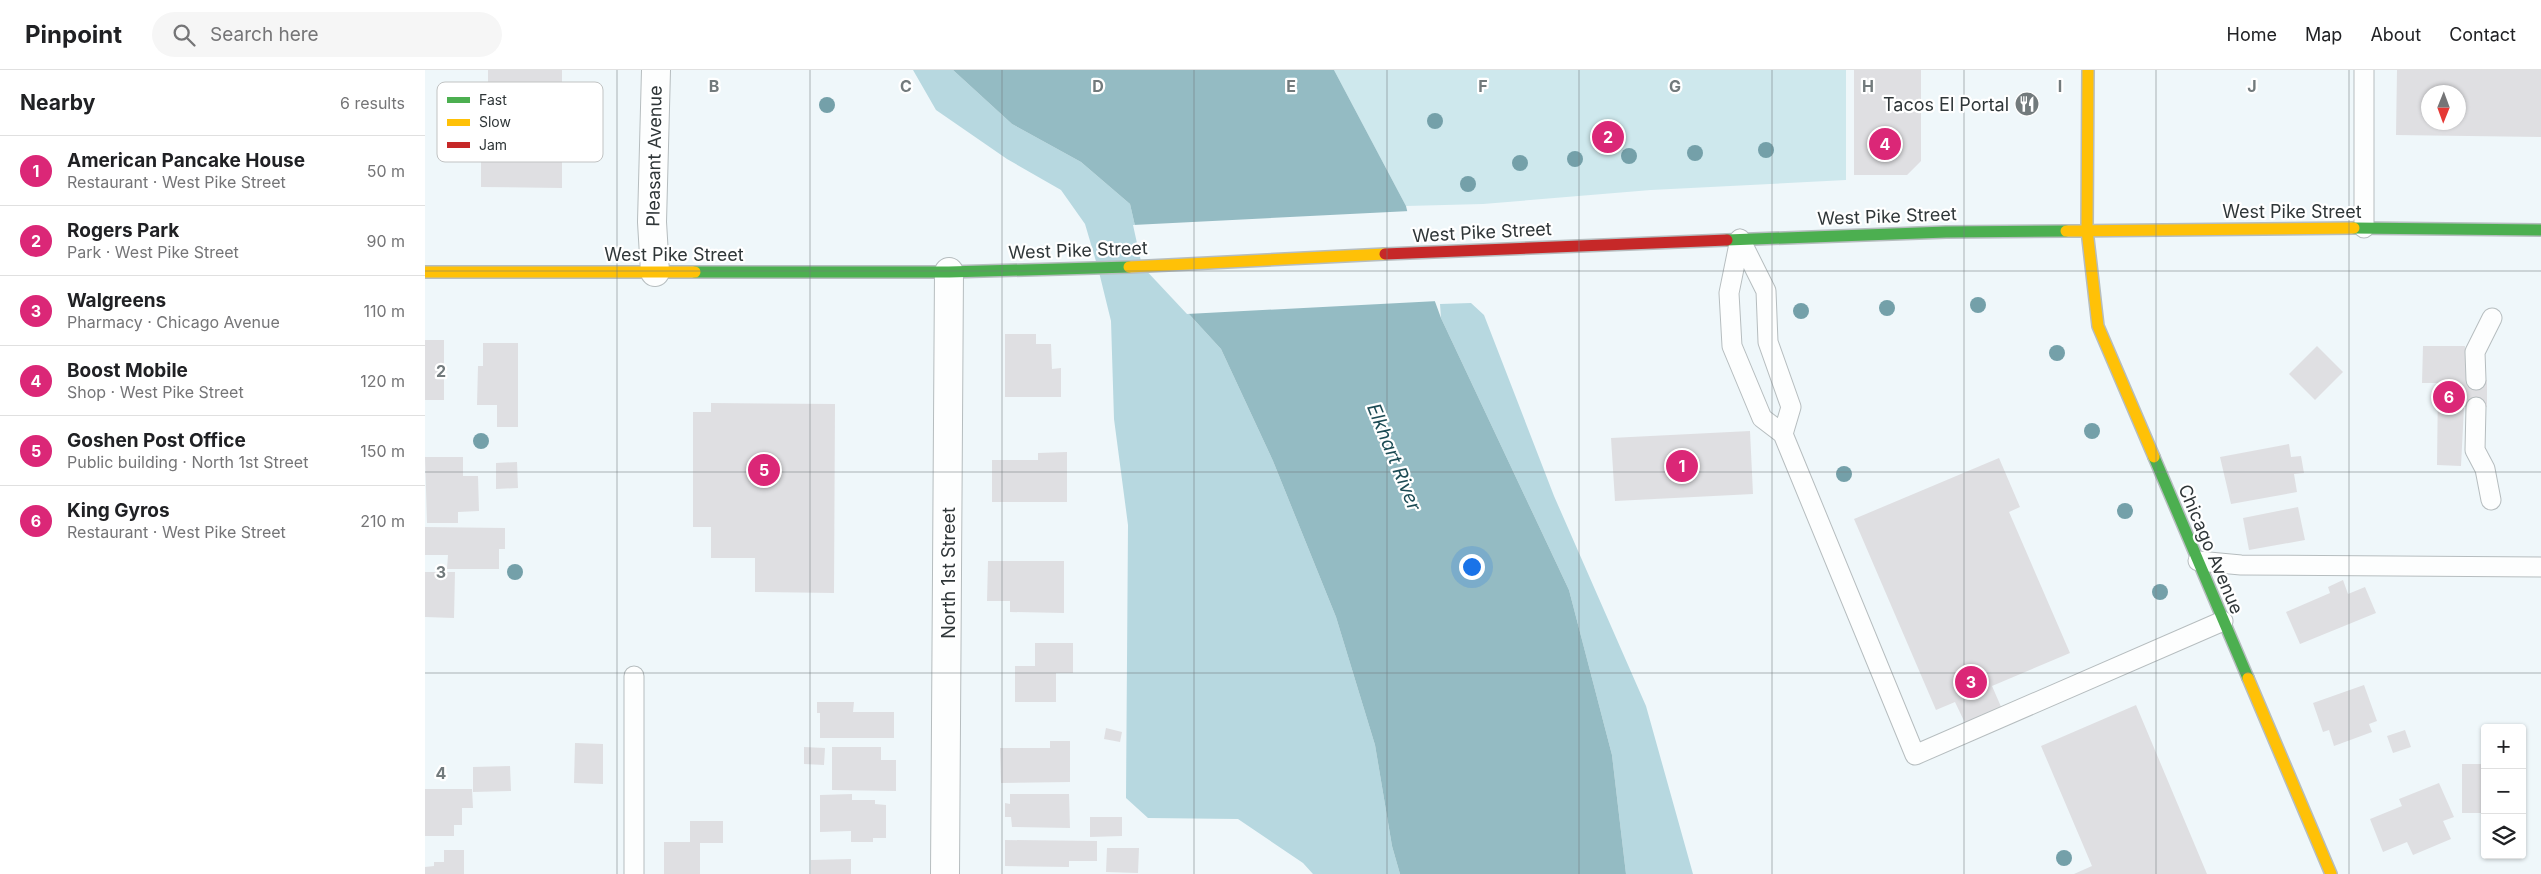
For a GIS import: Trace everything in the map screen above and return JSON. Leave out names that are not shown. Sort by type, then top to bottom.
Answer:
[{"type":"main road","name":"Chicago Avenue","points":[[2088,70],[2087,230],[2098,326],[2331,874]]},
{"type":"main road","name":"West Pike Street","points":[[425,272],[949,272],[1098,268],[1740,238],[1946,232],[2363,228],[2541,230]]},
{"type":"street","name":"Pleasant Avenue","points":[[655,272],[652,222],[656,70]]},
{"type":"street","name":"North 1st Street","points":[[945,874],[949,272]]},
{"type":"lane","points":[[2363,228],[2364,70]]},
{"type":"lane","points":[[1740,238],[1729,293],[1733,346],[1762,418],[1783,434],[1915,755],[2223,621]]},
{"type":"lane","points":[[1740,238],[1765,291],[1768,342],[1791,407],[1783,434]]},
{"type":"lane","points":[[2476,380],[2475,352],[2492,318]]},
{"type":"lane","points":[[2475,407],[2475,450],[2485,469],[2491,500]]},
{"type":"lane","points":[[2198,561],[2241,565],[2541,567]]},
{"type":"lane","points":[[634,874],[635,676]]},
{"type":"shaded area","points":[[913,70],[953,70],[1012,124],[1081,162],[1130,204],[1144,265],[1221,349],[1273,461],[1336,617],[1375,745],[1392,846],[1400,874],[1313,874],[1303,863],[1238,819],[1148,818],[1126,798],[1128,525],[1114,419],[1111,321],[1098,268],[1085,224],[1061,190],[1007,159],[936,110]]},
{"type":"shaded area","points":[[1334,70],[1846,70],[1846,180],[1651,190],[1483,204],[1406,206]]},
{"type":"shaded area","points":[[1471,303],[1484,315],[1554,496],[1646,706],[1693,874],[1626,874],[1612,755],[1569,590],[1441,318],[1440,304]]},
{"type":"water","name":"Elkhart River","points":[[953,70],[1334,70],[1406,206],[1417,252],[1441,318],[1569,590],[1612,755],[1626,874],[1400,874],[1392,846],[1375,745],[1336,617],[1273,461],[1221,349],[1144,265],[1130,204],[1081,162],[1012,124]]},
{"type":"pier","points":[[1410,211],[1420,252],[1438,301],[1187,314],[1142,266],[1133,225]]},
{"type":"building","points":[[488,70],[562,70],[562,82],[488,82]]},
{"type":"building","points":[[1854,70],[1921,70],[1921,161],[1907,175],[1854,175]]},
{"type":"building","points":[[2397,70],[2541,70],[2541,137],[2396,135]]},
{"type":"building","points":[[481,162],[562,162],[562,188],[481,187]]},
{"type":"building","points":[[1005,334],[1036,334],[1036,344],[1051,344],[1052,369],[1061,368],[1061,397],[1005,397]]},
{"type":"building","points":[[425,340],[444,340],[444,400],[425,400]]},
{"type":"building","points":[[483,343],[518,343],[518,427],[497,427],[497,405],[477,405],[478,366],[483,366]]},
{"type":"building","points":[[2317,346],[2343,372],[2315,400],[2289,374]]},
{"type":"building","points":[[2423,346],[2465,346],[2466,380],[2487,380],[2487,407],[2464,407],[2461,466],[2437,465],[2438,383],[2422,383]]},
{"type":"building","points":[[711,403],[835,404],[834,593],[755,592],[755,558],[711,558],[711,527],[693,527],[693,412],[711,412]]},
{"type":"building","points":[[1750,431],[1753,494],[1615,501],[1611,438]]},
{"type":"building","points":[[2289,444],[2291,457],[2301,456],[2304,473],[2294,474],[2297,492],[2231,504],[2220,457]]},
{"type":"building","points":[[1067,452],[1067,502],[992,502],[992,460],[1038,460],[1038,453]]},
{"type":"building","points":[[425,457],[463,457],[463,476],[478,476],[479,511],[458,512],[458,523],[427,523]]},
{"type":"building","points":[[1999,458],[2020,507],[2009,512],[2070,653],[1992,686],[2002,709],[1966,725],[1955,702],[1936,710],[1854,519]]},
{"type":"building","points":[[517,462],[518,488],[496,489],[496,463]]},
{"type":"building","points":[[2298,507],[2305,540],[2249,550],[2243,518]]},
{"type":"building","points":[[425,527],[505,528],[505,549],[499,549],[499,569],[447,569],[448,555],[425,555]]},
{"type":"building","points":[[988,561],[1064,561],[1064,613],[1010,612],[1010,601],[987,601]]},
{"type":"building","points":[[425,572],[455,572],[454,618],[425,617]]},
{"type":"building","points":[[2343,580],[2348,594],[2365,587],[2376,613],[2300,644],[2286,612],[2330,593],[2328,587]]},
{"type":"building","points":[[1035,643],[1073,643],[1073,673],[1056,673],[1056,702],[1015,702],[1015,666],[1035,666]]},
{"type":"building","points":[[2364,685],[2377,721],[2369,724],[2372,732],[2334,746],[2329,730],[2323,732],[2313,703]]},
{"type":"building","points":[[817,702],[854,702],[853,712],[894,712],[894,738],[820,738],[820,713],[817,713]]},
{"type":"building","points":[[2136,705],[2207,874],[2074,874],[2092,866],[2041,746]]},
{"type":"building","points":[[1106,728],[1122,732],[1120,742],[1104,739]]},
{"type":"building","points":[[2405,730],[2411,747],[2393,753],[2387,736]]},
{"type":"building","points":[[1050,741],[1070,741],[1070,782],[1001,783],[1000,748],[1050,748]]},
{"type":"building","points":[[575,743],[603,744],[603,784],[574,783]]},
{"type":"building","points":[[804,747],[825,748],[824,765],[804,764]]},
{"type":"building","points":[[832,747],[881,747],[881,760],[896,760],[896,791],[832,790]]},
{"type":"building","points":[[2462,764],[2481,764],[2481,813],[2462,813]]},
{"type":"building","points":[[510,766],[511,791],[473,792],[473,767]]},
{"type":"building","points":[[2439,783],[2454,817],[2443,821],[2451,839],[2413,855],[2407,842],[2383,852],[2370,819],[2402,806],[2399,799]]},
{"type":"building","points":[[425,789],[472,789],[473,808],[462,808],[462,825],[454,825],[454,836],[425,836]]},
{"type":"building","points":[[852,794],[852,800],[875,800],[875,804],[886,805],[886,838],[873,838],[873,842],[851,842],[851,831],[820,832],[820,795]]},
{"type":"building","points":[[1010,794],[1069,794],[1070,828],[1012,827],[1011,817],[1005,817],[1005,803],[1010,804]]},
{"type":"building","points":[[1090,817],[1122,817],[1122,836],[1090,837]]},
{"type":"building","points":[[690,821],[723,821],[723,843],[700,843],[700,874],[664,874],[664,842],[690,842]]},
{"type":"building","points":[[1005,840],[1097,841],[1097,861],[1069,861],[1069,867],[1005,866]]},
{"type":"building","points":[[1107,848],[1139,848],[1138,873],[1106,872]]},
{"type":"building","points":[[444,850],[464,850],[464,874],[425,874],[425,867],[434,866],[434,862],[444,862]]},
{"type":"building","points":[[851,859],[851,874],[811,874],[811,860]]},
{"type":"traffic: fast","points":[[2354,228],[2541,230]]},
{"type":"traffic: fast","points":[[1727,240],[1946,232],[2066,231]]},
{"type":"traffic: fast","points":[[695,272],[949,272],[1129,267]]},
{"type":"traffic: fast","points":[[2154,457],[2248,678]]},
{"type":"traffic: slow","points":[[2088,70],[2087,230],[2098,326],[2154,457]]},
{"type":"traffic: slow","points":[[2066,231],[2354,228]]},
{"type":"traffic: slow","points":[[1129,267],[1385,254]]},
{"type":"traffic: slow","points":[[425,272],[695,272]]},
{"type":"traffic: slow","points":[[2248,678],[2331,874]]},
{"type":"traffic: jam","points":[[1385,254],[1727,240]]},
{"type":"place","name":"Tacos El Portal","points":[[2027,104]]},
{"type":"place","name":"Rogers Park","points":[[1608,137]]},
{"type":"place","name":"Boost Mobile","points":[[1885,144]]},
{"type":"place","name":"King Gyros","points":[[2449,397]]},
{"type":"place","name":"American Pancake House","points":[[1682,466]]},
{"type":"place","name":"Goshen Post Office","points":[[764,470]]},
{"type":"place","name":"Walgreens","points":[[1971,682]]}]
